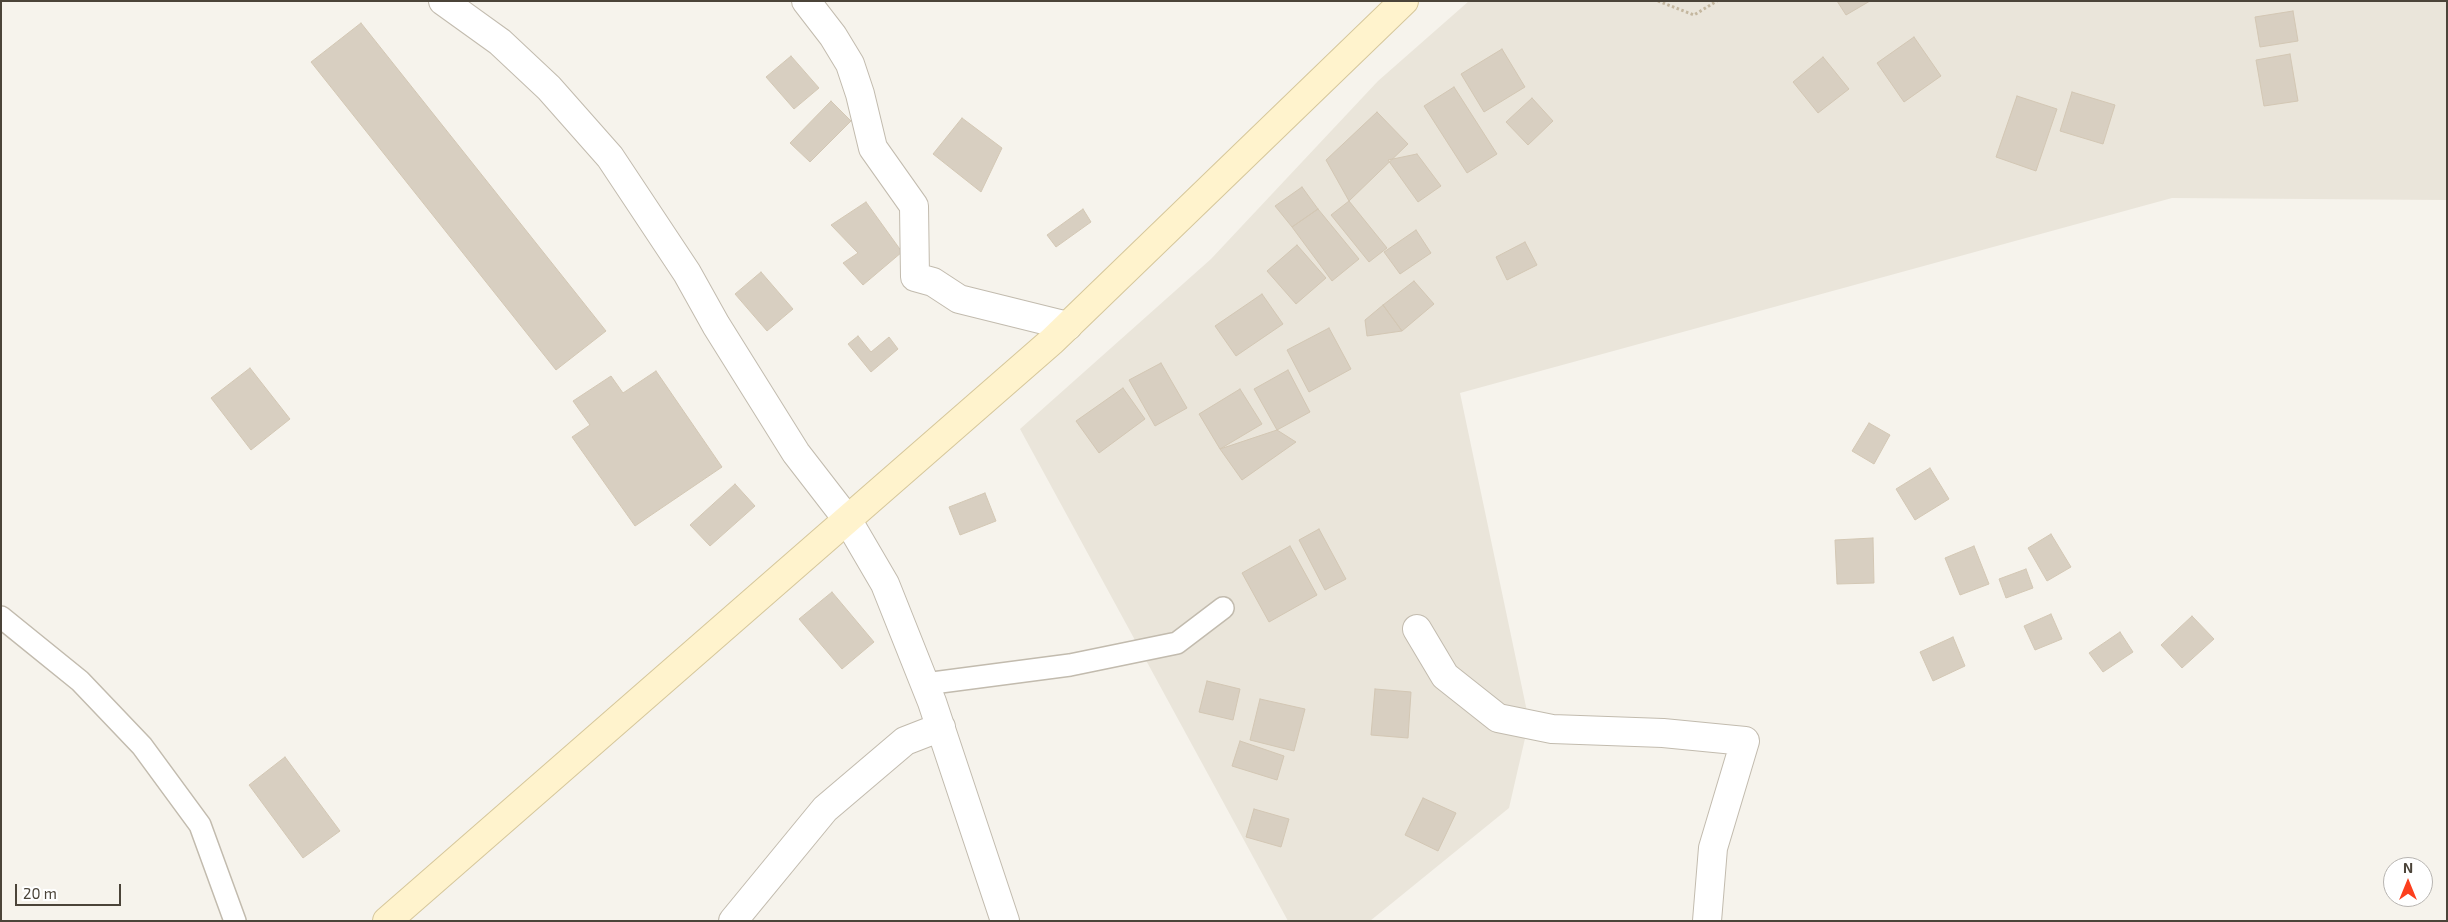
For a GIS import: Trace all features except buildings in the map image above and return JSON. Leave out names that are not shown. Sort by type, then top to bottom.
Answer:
[{"type":"main road","points":[[387,921],[1068,326],[1404,1]]},
{"type":"street","points":[[443,1],[507,48],[549,88],[610,157],[687,273],[726,341],[791,445],[847,519],[885,584],[925,684],[1005,921]]},
{"type":"street","points":[[806,1],[833,36],[850,64],[860,94],[873,148],[914,206],[915,277],[933,282],[959,299],[1068,326]]},
{"type":"street","points":[[1417,629],[1445,676],[1498,718],[1552,729],[1663,733],[1745,741],[1713,848],[1706,921]]},
{"type":"street","points":[[734,921],[825,809],[905,741],[941,727]]},
{"type":"lane","points":[[925,684],[1070,665],[1177,643],[1223,608]]},
{"type":"lane","points":[[1,617],[80,680],[142,746],[200,825],[235,921]]},
{"type":"path","points":[[1658,1],[1694,15],[1717,1]]},
{"type":"shaded area","points":[[1469,1],[2447,1],[2447,200],[2172,198],[1460,393],[1529,721],[1509,808],[1370,921],[1288,921],[1020,429],[1211,259],[1378,81]]}]
